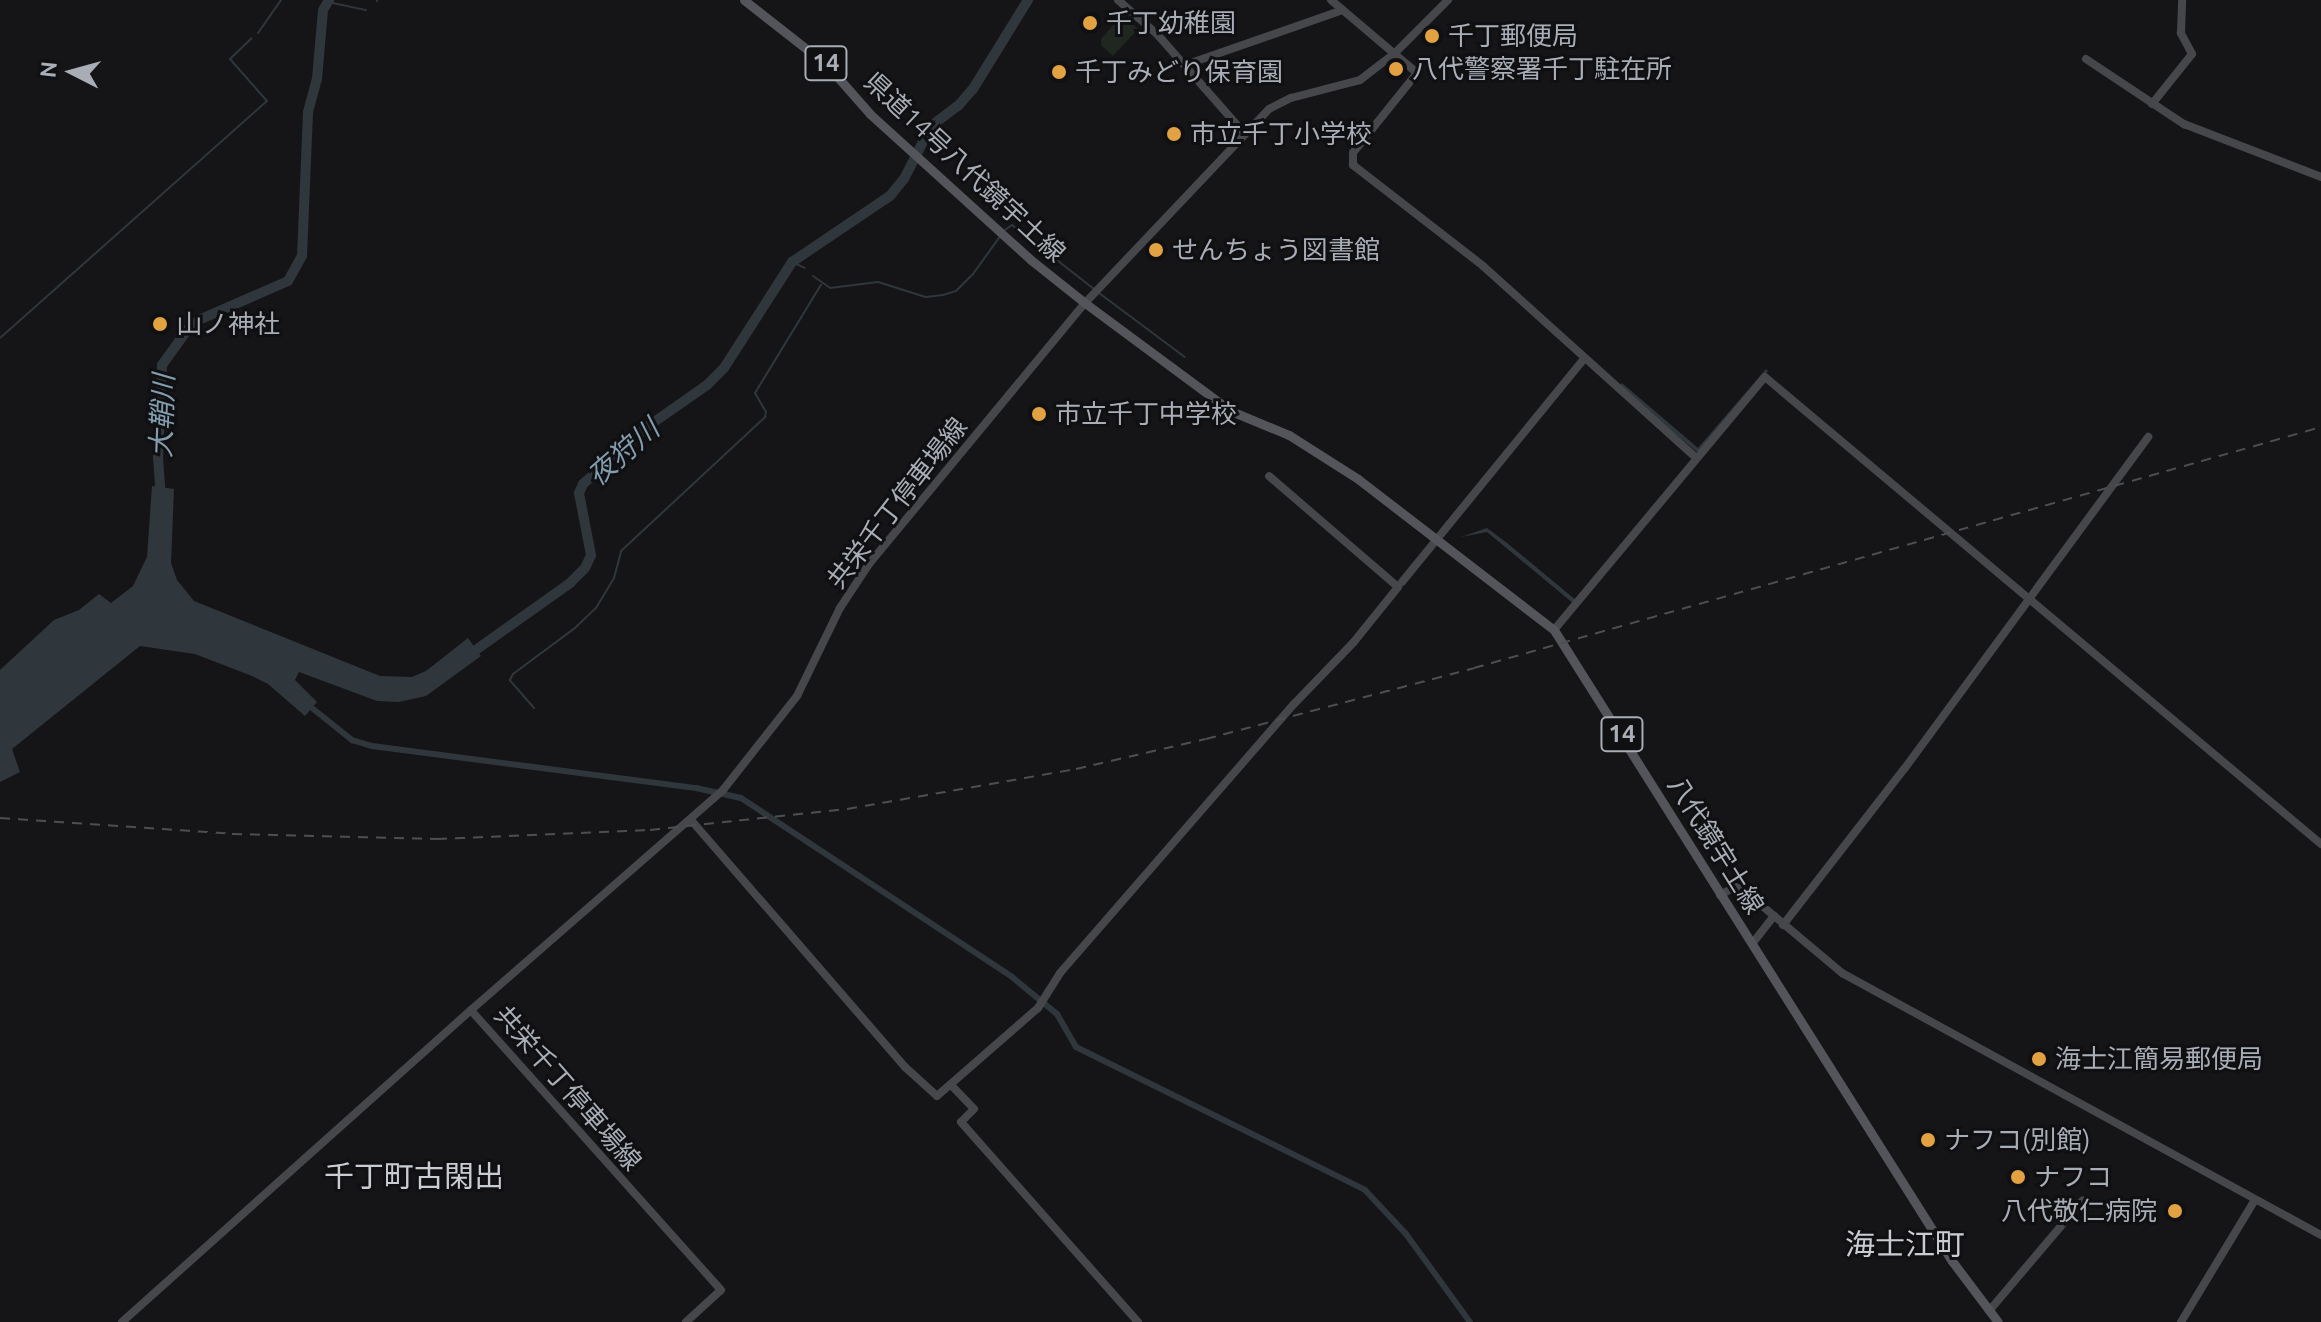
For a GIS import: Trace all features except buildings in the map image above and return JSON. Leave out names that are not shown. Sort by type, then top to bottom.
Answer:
[{"type":"main road","name":"県道14号八代鏡宇土線","points":[[744,0],[827,65],[870,114],[1001,234],[1086,302]]},
{"type":"main road","name":"八代鏡宇土線","points":[[1086,302],[1231,411],[1289,435],[1315,450],[1438,539],[1554,630],[1952,1261],[1998,1322]]},
{"type":"street","points":[[1118,0],[1157,34],[1245,134]]},
{"type":"street","points":[[1331,0],[1417,73],[1353,153],[1353,165],[1483,266],[1696,458]]},
{"type":"street","name":"共栄千丁停車場線","points":[[686,1322],[721,1290],[471,1010],[723,790],[797,696],[849,593],[869,564],[1086,302],[1245,134],[1279,103],[1348,85],[1395,53],[1448,0]]},
{"type":"street","points":[[2152,104],[2192,54],[2181,33],[2182,0]]},
{"type":"street","points":[[1185,65],[1343,10]]},
{"type":"street","points":[[2086,59],[2184,124],[2321,177]]},
{"type":"street","points":[[1402,582],[1584,359]]},
{"type":"street","points":[[1554,630],[1765,377],[2321,844]]},
{"type":"street","points":[[1783,925],[1905,768],[2148,437]]},
{"type":"street","points":[[691,820],[905,1067],[937,1096],[1038,1008],[1045,991],[1294,704],[1353,643],[1398,587],[1269,476]]},
{"type":"street","points":[[1720,895],[1735,887],[1742,889],[1842,973],[2321,1235]]},
{"type":"street","points":[[1752,944],[1774,916]]},
{"type":"street","points":[[122,1322],[471,1010]]},
{"type":"street","points":[[951,1085],[974,1109],[961,1122],[1138,1322]]},
{"type":"street","points":[[1989,1311],[2083,1200]]},
{"type":"street","points":[[2181,1322],[2255,1200]]},
{"type":"shaded area","points":[[1122,15],[1138,29],[1113,56],[1101,45],[1101,39]]},
{"type":"shaded area","points":[[1766,369],[1768,371],[1698,453],[1619,386],[1622,383],[1698,448]]},
{"type":"shaded area","points":[[152,486],[174,489],[171,563],[177,580],[194,601],[380,676],[412,677],[426,671],[468,638],[481,656],[426,696],[399,702],[377,701],[299,672],[295,680],[317,702],[305,716],[268,684],[252,676],[195,654],[140,646],[12,749],[20,772],[0,782],[0,670],[54,620],[79,610],[99,594],[111,603],[133,586],[147,557]]},
{"type":"shaded area","points":[[1487,528],[1577,601],[1574,604],[1487,532],[1461,537]]},
{"type":"waterway","points":[[258,33],[281,0]]},
{"type":"waterway","name":"大鞘川","points":[[161,499],[158,457],[162,365],[188,329],[201,319],[288,281],[302,256],[308,112],[317,79],[323,10],[329,0]]},
{"type":"waterway","name":"夜狩川","points":[[466,657],[570,583],[585,568],[591,555],[579,493],[583,484],[647,427],[707,385],[724,368],[792,262],[890,196],[904,179],[931,126],[958,106],[973,89],[1028,0]]},
{"type":"waterway","points":[[328,2],[366,10]]},
{"type":"waterway","points":[[0,338],[267,101],[230,59],[252,38]]},
{"type":"waterway","points":[[1005,230],[1012,225],[1094,289]]},
{"type":"waterway","points":[[813,276],[830,288],[878,282],[926,297],[943,295],[956,291],[973,274],[1001,235]]},
{"type":"waterway","points":[[792,262],[805,268]]},
{"type":"waterway","points":[[534,708],[510,680],[513,674],[575,628],[596,608],[614,578],[621,551],[765,417],[766,412],[755,393],[821,285]]},
{"type":"waterway","points":[[1099,293],[1185,357]]},
{"type":"waterway","points":[[307,704],[352,740],[372,746],[696,788],[741,798],[1012,977],[1057,1014],[1076,1047],[1365,1190],[1406,1234],[1470,1322]]},
{"type":"railway","points":[[0,818],[232,834],[437,839],[650,830],[847,809],[1076,769],[1206,739],[1474,668],[2321,427]]},
{"type":"place","name":"千丁幼稚園","points":[[1090,23]]},
{"type":"place","name":"千丁郵便局","points":[[1432,36]]},
{"type":"place","name":"八代警察署千丁駐在所","points":[[1396,69]]},
{"type":"place","name":"千丁みどり保育園","points":[[1059,72]]},
{"type":"place","name":"市立千丁小学校","points":[[1174,134]]},
{"type":"place","name":"せんちょう図書館","points":[[1156,250]]},
{"type":"place","name":"山ノ神社","points":[[160,324]]},
{"type":"place","name":"市立千丁中学校","points":[[1039,414]]},
{"type":"place","name":"海士江簡易郵便局","points":[[2039,1059]]},
{"type":"place","name":"ナフコ(別館)","points":[[1928,1140]]},
{"type":"place","name":"ナフコ","points":[[2018,1177]]},
{"type":"place","name":"八代敬仁病院","points":[[2175,1211]]},
{"type":"district","name":"千丁町古閑出","points":[[414,1176]]},
{"type":"district","name":"海士江町","points":[[1905,1244]]}]
